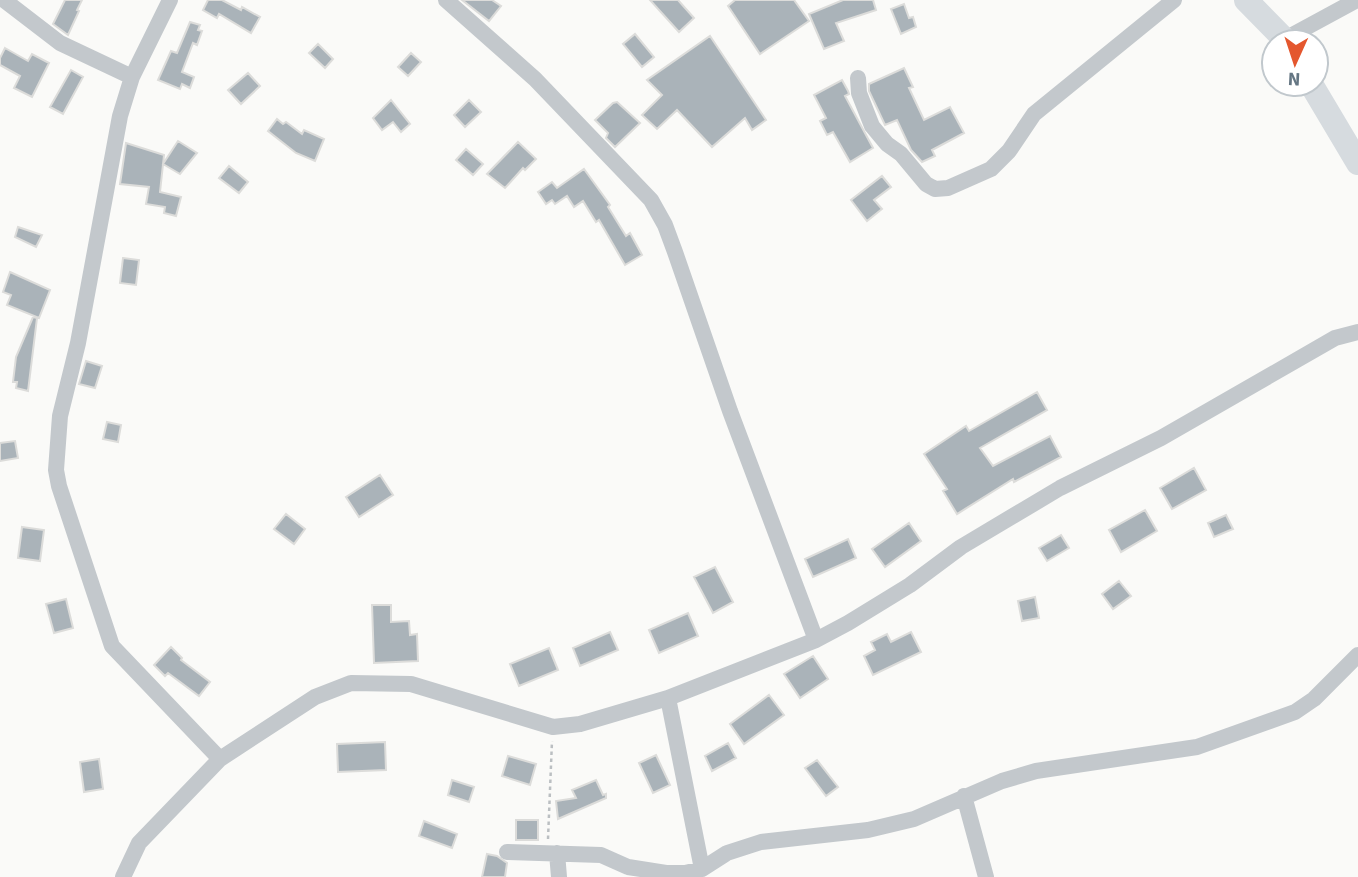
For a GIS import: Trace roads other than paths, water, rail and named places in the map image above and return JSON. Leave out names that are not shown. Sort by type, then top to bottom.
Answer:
[{"type":"highway","points":[[1246,0],[1273,28]]},
{"type":"highway","points":[[1319,98],[1358,163]]},
{"type":"street","points":[[4,0],[60,43],[132,77]]},
{"type":"street","points":[[170,0],[132,77],[120,116],[78,343],[60,415],[56,470],[107,638],[220,759]]},
{"type":"street","points":[[446,0],[535,79],[651,200],[665,225],[730,411],[816,640]]},
{"type":"street","points":[[858,78],[859,93],[872,126],[879,135],[901,154],[926,184],[934,189],[948,188],[991,169],[1009,151],[1034,114],[1174,0]]},
{"type":"street","points":[[1309,28],[1357,0]]},
{"type":"street","points":[[122,877],[139,843],[220,759],[315,697],[351,683],[411,684],[553,727],[580,724],[668,698],[816,640],[879,605],[961,547],[1060,488],[1161,438],[1335,338],[1358,332]]},
{"type":"street","points":[[507,852],[601,855],[628,867],[685,873],[702,869],[744,846],[761,842],[891,826],[914,819],[1002,781],[1036,771],[1197,747],[1295,712],[1314,699],[1358,655]]},
{"type":"street","points":[[668,698],[702,869]]},
{"type":"street","points":[[964,796],[986,877]]},
{"type":"street","points":[[557,853],[559,877]]}]
